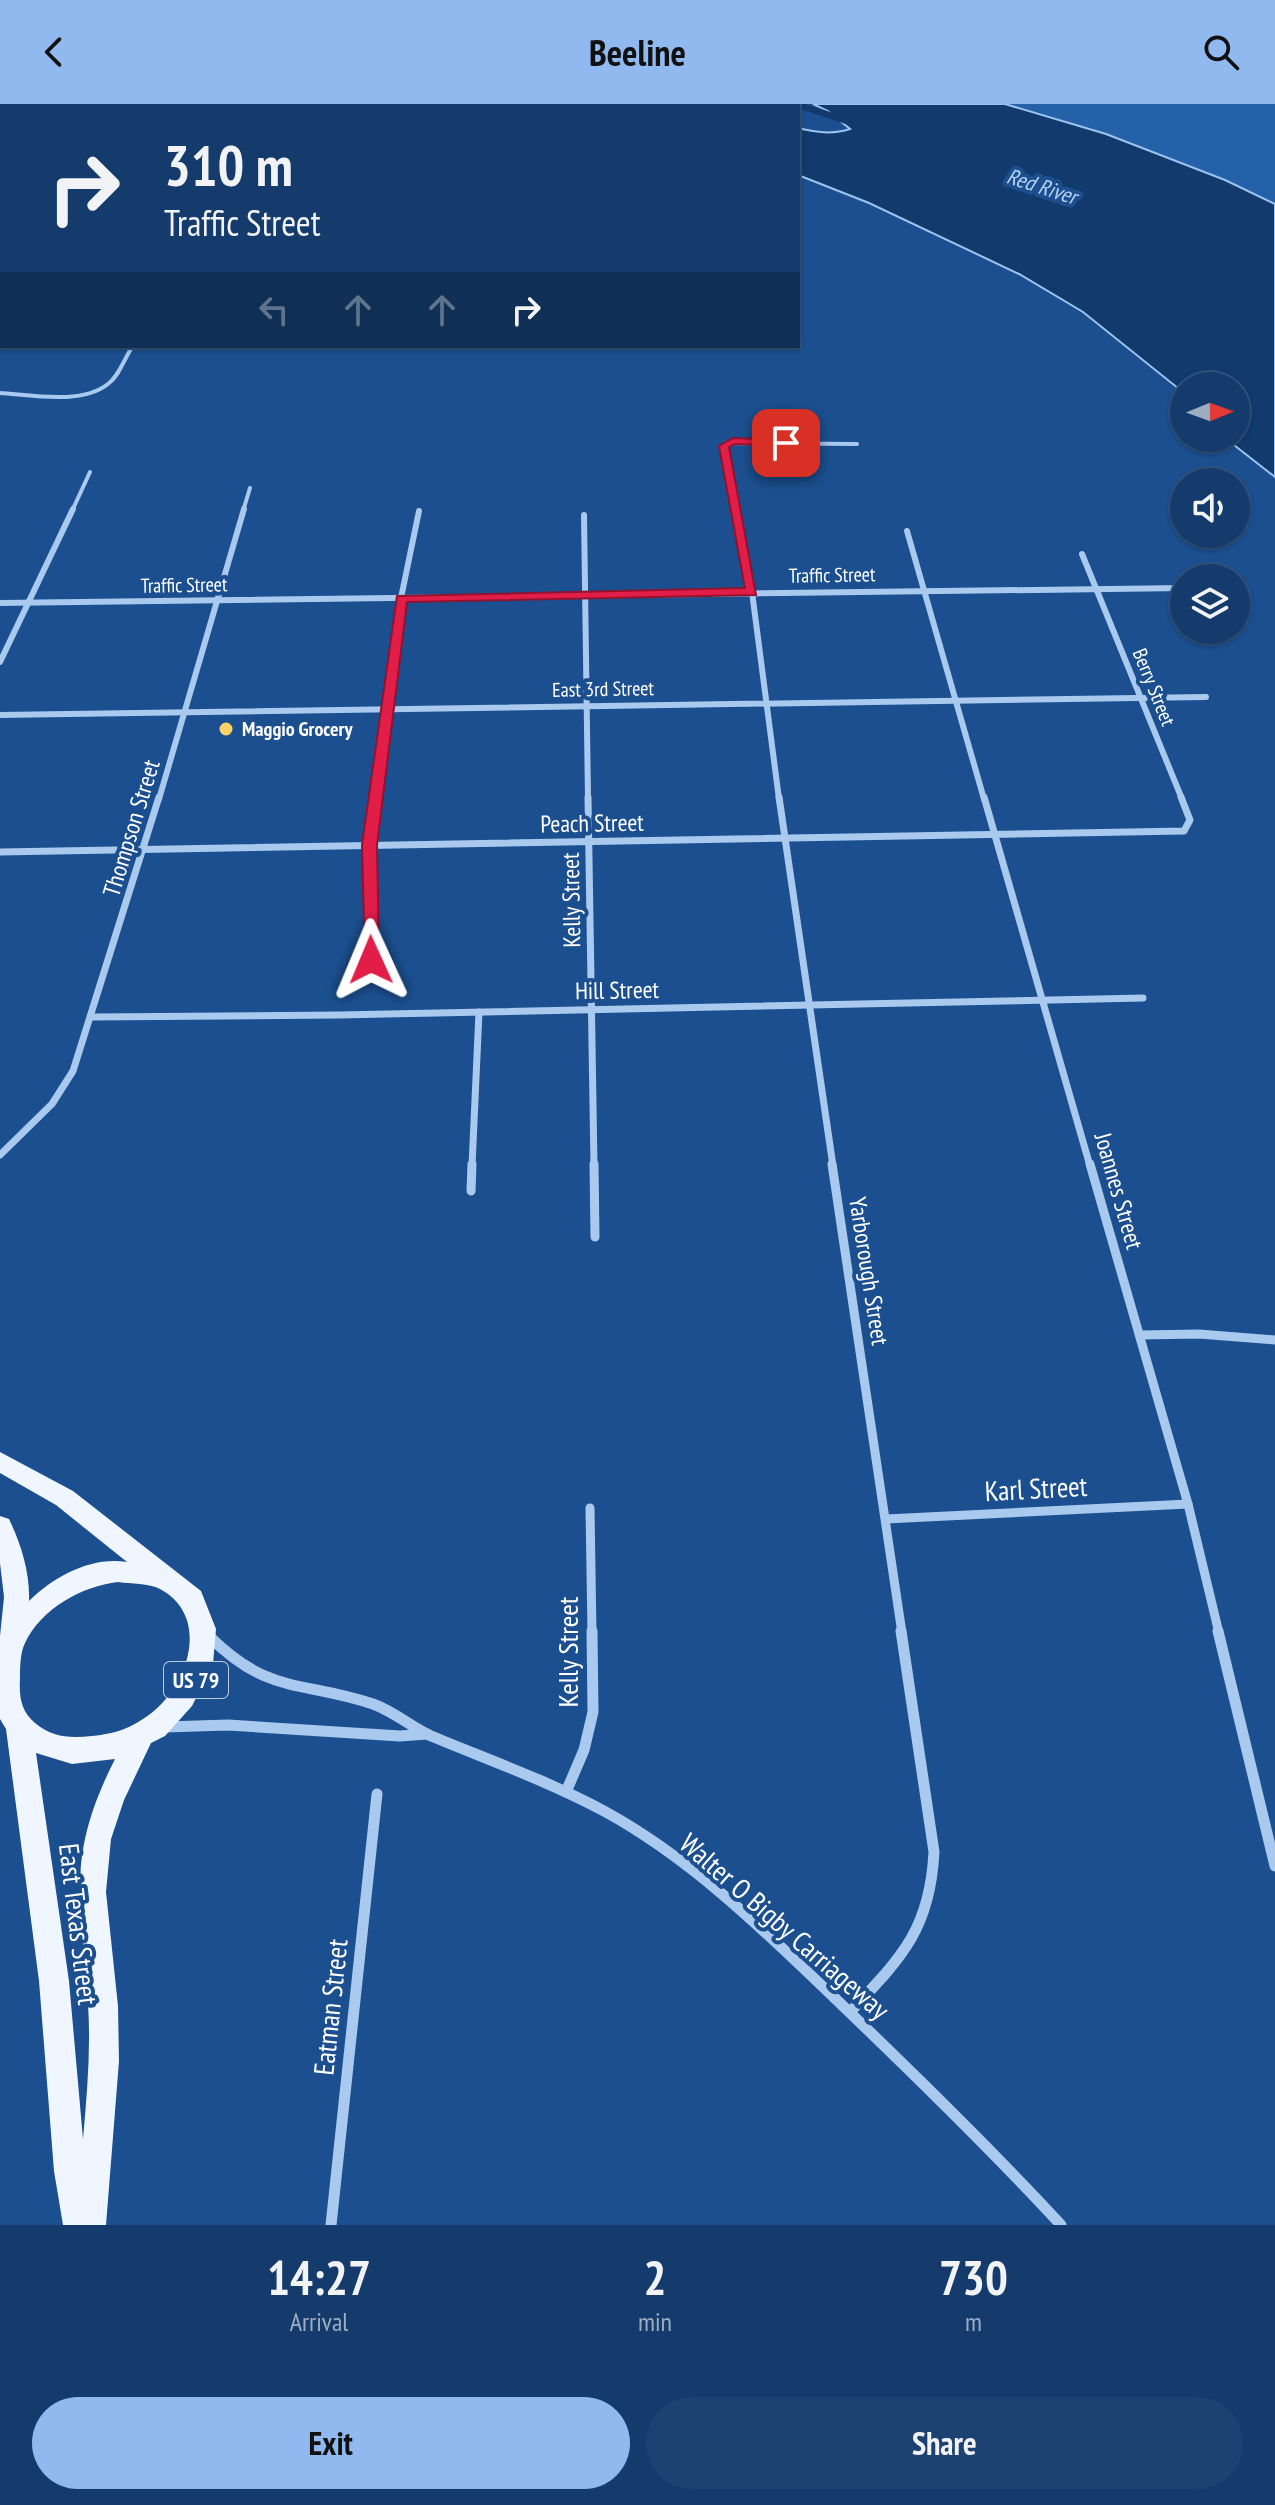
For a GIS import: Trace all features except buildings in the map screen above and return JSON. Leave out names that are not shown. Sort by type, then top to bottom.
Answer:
[{"type":"main road","name":"East Texas Street","points":[[0,1462],[48,1485],[93,1515],[163,1578],[183,1590],[197,1608],[204,1629],[204,1655],[196,1681],[179,1706],[148,1732],[114,1747],[87,1752],[61,1750],[38,1741],[19,1727],[8,1709],[2,1688],[3,1665],[11,1642],[17,1596],[10,1550],[0,1526]]},
{"type":"main road","name":"East Texas Street","points":[[11,1642],[28,1616],[51,1595],[78,1580],[108,1571],[137,1571],[163,1578]]},
{"type":"main road","name":"East Texas Street","points":[[19,1727],[54,1981],[70,2171],[79,2225]]},
{"type":"main road","name":"East Texas Street","points":[[90,2225],[102,2094],[103,2008],[94,1918],[93,1856],[100,1826],[148,1732]]},
{"type":"street","points":[[0,393],[71,394],[100,389],[110,382],[132,348]]},
{"type":"street","name":"Yarborough Street","points":[[850,2012],[897,1962],[916,1936],[934,1884],[934,1852],[784,838],[752,592],[723,449],[726,443],[857,444]]},
{"type":"street","points":[[0,662],[90,472]]},
{"type":"street","name":"Thompson Street","points":[[0,1155],[52,1104],[73,1071],[144,849],[250,488]]},
{"type":"street","points":[[371,960],[370,845],[401,598],[419,511]]},
{"type":"street","name":"Kelly Street","points":[[584,515],[594,1010],[595,1237]]},
{"type":"street","name":"Joannes Street","points":[[907,531],[1188,1504],[1275,1866]]},
{"type":"street","name":"Berry Street","points":[[1082,554],[1190,820],[1184,831]]},
{"type":"street","name":"Traffic Street","points":[[0,603],[1170,588]]},
{"type":"street","name":"East 3rd Street","points":[[0,715],[1206,697]]},
{"type":"street","name":"Peach Street","points":[[0,852],[1184,831]]},
{"type":"street","name":"Hill Street","points":[[92,1017],[1143,998]]},
{"type":"street","points":[[471,1191],[479,1012]]},
{"type":"street","points":[[1140,1335],[1199,1334],[1275,1340]]},
{"type":"street","name":"Karl Street","points":[[886,1519],[1188,1504]]},
{"type":"street","name":"Kelly Street","points":[[566,1792],[584,1750],[593,1712],[590,1508]]},
{"type":"street","name":"Walter O Bigby Carriageway","points":[[204,1629],[224,1655],[242,1669],[267,1681],[355,1697],[388,1707],[409,1718],[427,1734],[566,1792],[630,1827],[702,1878],[785,1949],[965,2122],[1061,2225]]},
{"type":"street","name":"Walter O Bigby Carriageway","points":[[148,1732],[228,1725],[369,1735],[427,1734]]},
{"type":"street","name":"Eatman Street","points":[[331,2225],[377,1794]]},
{"type":"shaded area","points":[[1005,104],[1275,104],[1275,204],[1142,149]]},
{"type":"water","points":[[813,104],[1005,104],[1106,134],[1225,180],[1275,204],[1275,477],[1243,452],[1250,452],[1250,372],[1170,372],[1170,382],[1083,312],[1019,274],[869,203],[800,176],[800,128],[818,132],[850,129],[828,111]]},
{"type":"waterway","name":"Red River","points":[[800,106],[878,130]]},
{"type":"place","name":"Maggio Grocery","points":[[226,729]]},
{"type":"route","points":[[371,960],[370,845],[401,598],[752,592],[723,449],[726,443],[733,441],[786,443]]}]
